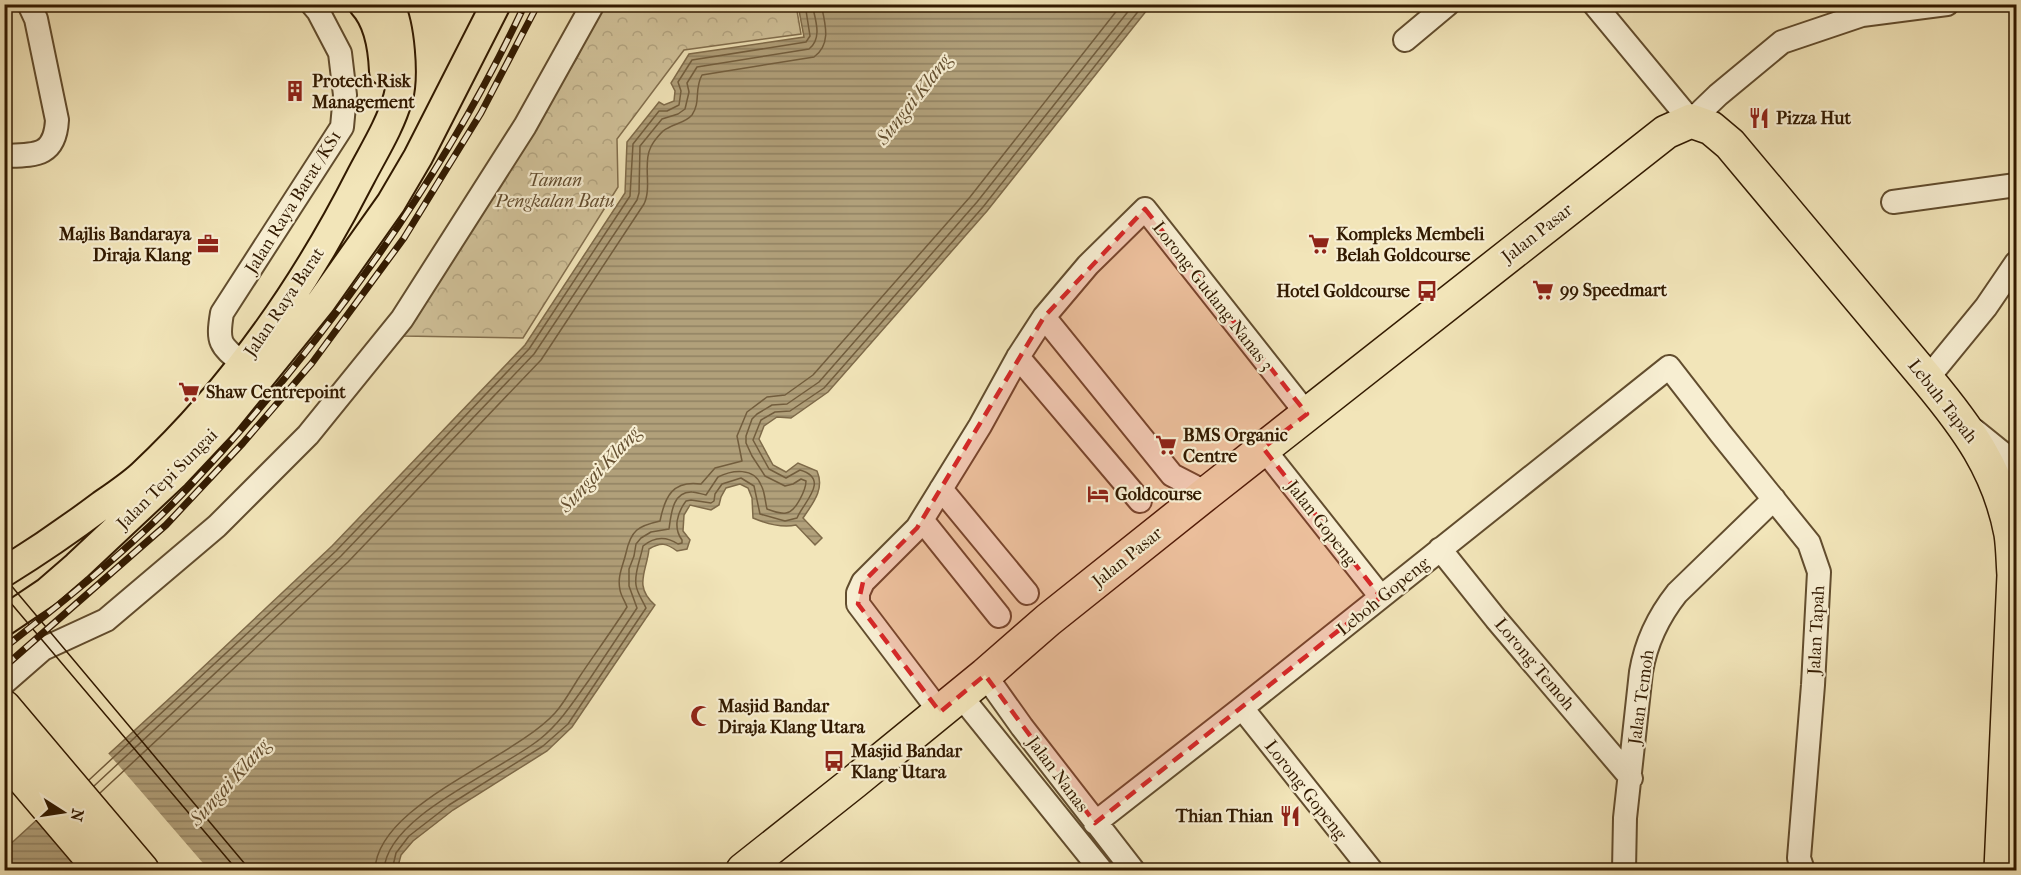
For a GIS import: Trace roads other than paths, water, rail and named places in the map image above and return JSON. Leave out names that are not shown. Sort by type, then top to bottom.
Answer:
[{"type":"highway","name":"Lebuh Tapah","points":[[1690,122],[1712,128],[1730,144],[1959,418],[1977,445],[1989,469],[2005,509],[2011,535],[2015,573],[2001,870]]},
{"type":"highway","name":"Jalan Pasar","points":[[742,870],[985,675],[1048,620],[1263,448],[1305,411],[1666,132],[1690,122]]},
{"type":"highway","points":[[4,707],[142,870]]},
{"type":"highway","points":[[4,756],[101,870]]},
{"type":"main road","name":"Jalan Raya Barat","points":[[363,4],[369,11],[383,45],[385,75],[375,150]]},
{"type":"main road","name":"Jalan Tepi Sungai","points":[[6,618],[77,566],[175,474],[223,423],[321,302],[390,203],[418,157],[496,4]]},
{"type":"main road","name":"Jalan Raya Barat","points":[[4,572],[140,478],[196,420],[278,317],[339,219],[375,150],[399,96],[398,31],[391,6]]},
{"type":"street","points":[[4,156],[39,153],[50,146],[56,133],[57,120],[36,19],[29,4]]},
{"type":"street","name":"Jalan Raya Barat /KS1","points":[[242,363],[223,348],[219,329],[222,313],[342,127],[345,95],[340,53],[312,4]]},
{"type":"street","points":[[4,683],[43,649],[106,620],[217,526],[308,435],[402,319],[525,126],[593,4]]},
{"type":"street","points":[[1405,40],[1448,4]]},
{"type":"street","points":[[1594,4],[1690,122],[1718,95],[1782,42],[1862,15],[1947,4]]},
{"type":"street","points":[[4,144],[50,146]]},
{"type":"street","points":[[1893,202],[2016,185]]},
{"type":"street","name":"Lorong Gudang Nanas 3","points":[[1044,317],[1088,265],[1145,209],[1305,411]]},
{"type":"street","points":[[1927,379],[1986,307],[2016,263]]},
{"type":"street","points":[[999,616],[922,520],[1044,317],[1172,474],[1207,493]]},
{"type":"street","points":[[1018,357],[1140,501]]},
{"type":"street","name":"Jalan Tapah","points":[[1669,367],[1809,543],[1819,572],[1813,686],[1799,858],[1803,870]]},
{"type":"street","name":"Leboh Gopeng","points":[[1095,823],[1669,367]]},
{"type":"street","points":[[1959,418],[2016,464]]},
{"type":"street","name":"Jalan Gopeng","points":[[1263,448],[1381,597]]},
{"type":"street","points":[[941,489],[1027,593]]},
{"type":"street","name":"Jalan Temoh","points":[[1624,870],[1625,818],[1643,657],[1654,626],[1677,593],[1774,499]]},
{"type":"street","name":"Jalan Nanas","points":[[922,520],[917,528],[863,582],[858,593],[858,604],[1101,870]]},
{"type":"street","name":"Lorong Temoh","points":[[1440,549],[1496,619],[1631,778]]},
{"type":"street","name":"Jalan Nanas","points":[[985,675],[1022,727],[1133,870]]},
{"type":"street","name":"Lorong Gopeng","points":[[1242,708],[1371,870]]},
{"type":"water","name":"Sungai Klang","points":[[798,5],[1151,5],[987,211],[828,392],[791,418],[777,417],[764,426],[759,439],[773,465],[786,472],[798,463],[817,471],[819,490],[803,518],[822,538],[815,545],[796,525],[774,525],[753,518],[752,498],[748,488],[740,484],[726,488],[719,505],[711,510],[690,505],[684,515],[683,531],[690,540],[687,549],[677,551],[663,544],[649,549],[643,585],[648,598],[655,605],[572,727],[547,751],[453,810],[413,841],[401,855],[397,870],[5,870],[5,849],[332,546],[525,345],[625,193],[627,142],[659,102],[664,105],[674,101],[675,91],[671,83],[689,54],[804,37]]},
{"type":"tram line","points":[[4,577],[250,870]]},
{"type":"tram line","points":[[4,595],[237,870]]},
{"type":"railway","points":[[4,648],[100,571],[168,509],[286,377],[332,319],[418,196],[493,69],[525,4]]},
{"type":"railway","points":[[4,667],[166,525],[243,443],[312,363],[404,238],[481,113],[538,4]]},
{"type":"place","name":"Protech Risk Management","points":[[295,91]]},
{"type":"place","name":"Pizza Hut","points":[[1759,118]]},
{"type":"place","name":"Majlis Bandaraya Diraja Klang","points":[[208,244]]},
{"type":"place","name":"Kompleks Membeli Belah Goldcourse","points":[[1319,244]]},
{"type":"place","name":"99 Speedmart","points":[[1543,290]]},
{"type":"place","name":"Hotel Goldcourse","points":[[1427,291]]},
{"type":"place","name":"Shaw Centrepoint","points":[[189,392]]},
{"type":"place","name":"BMS Organic Centre","points":[[1166,445]]},
{"type":"place","name":"Goldcourse","points":[[1098,494]]},
{"type":"place","name":"Masjid Bandar Diraja Klang Utara","points":[[701,716]]},
{"type":"place","name":"Masjid Bandar Klang Utara","points":[[834,761]]},
{"type":"place","name":"Thian Thian","points":[[1290,816]]},
{"type":"park label","name":"Taman Pengkalan Batu","points":[[555,190]]}]
